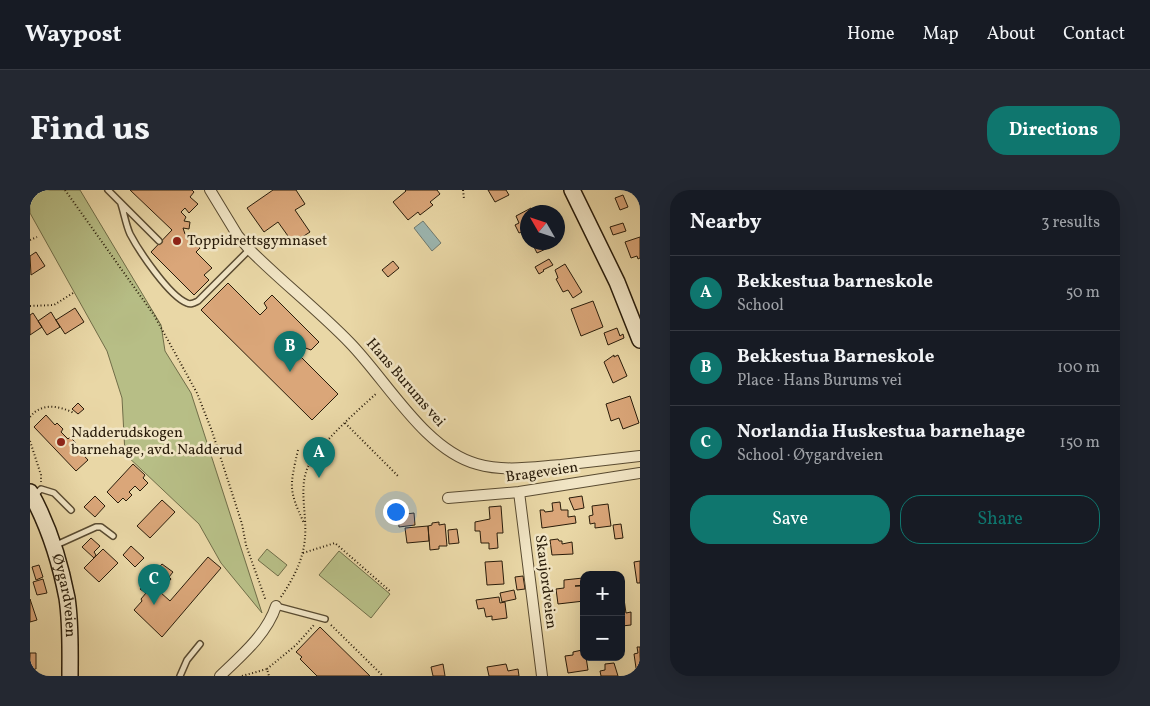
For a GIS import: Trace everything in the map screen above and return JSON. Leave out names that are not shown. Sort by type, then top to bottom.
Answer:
[{"type":"street","name":"Hans Burums vei","points":[[210,190],[238,236],[250,250],[337,330],[412,416],[447,450],[463,459],[495,468],[536,467],[640,456]]},
{"type":"street","points":[[572,190],[617,282],[640,340]]},
{"type":"street","name":"Brageveien","points":[[448,498],[519,492],[640,473]]},
{"type":"street","name":"Skaujordveien","points":[[519,492],[542,676]]},
{"type":"street","name":"Øygardveien","points":[[35,493],[54,546],[67,599],[70,676]]},
{"type":"street","points":[[220,676],[257,638],[273,616],[276,606]]},
{"type":"lane","points":[[108,190],[159,241]]},
{"type":"lane","points":[[121,204],[130,233],[155,272],[177,297],[186,303],[191,304],[198,300],[250,250]]},
{"type":"lane","points":[[35,493],[54,493],[71,510]]},
{"type":"lane","points":[[54,546],[96,527],[101,527],[113,536]]},
{"type":"lane","points":[[276,606],[323,619]]},
{"type":"lane","points":[[180,676],[187,660],[200,644]]},
{"type":"path","points":[[65,190],[154,316],[197,394],[212,431],[268,611],[273,616]]},
{"type":"path","points":[[463,190],[464,199]]},
{"type":"path","points":[[30,240],[37,237]]},
{"type":"path","points":[[30,306],[54,305],[73,293]]},
{"type":"path","points":[[276,606],[289,584],[302,553],[305,525],[304,484],[307,470],[316,454],[386,384]]},
{"type":"path","points":[[30,417],[47,407],[60,406],[74,414]]},
{"type":"path","points":[[345,423],[398,476]]},
{"type":"path","points":[[30,441],[41,475],[35,493]]},
{"type":"path","points":[[298,450],[291,480],[291,492],[305,525]]},
{"type":"path","points":[[302,553],[335,543],[391,592]]},
{"type":"path","points":[[242,676],[267,669],[323,619],[383,676]]},
{"type":"path","points":[[267,669],[269,676]]},
{"type":"green space","points":[[30,190],[80,190],[161,325],[165,351],[191,393],[262,613],[221,563],[199,524],[125,454],[122,398],[107,351],[30,213]]},
{"type":"green space","points":[[267,549],[287,565],[278,576],[258,560]]},
{"type":"green space","points":[[339,551],[390,594],[371,618],[319,575]]},
{"type":"water","points":[[423,221],[441,243],[432,251],[414,228]]},
{"type":"building","name":"Toppidrettsgymnaset","points":[[130,190],[192,190],[194,192],[190,197],[198,204],[189,213],[185,208],[181,212],[186,217],[184,221],[190,222],[189,229],[183,228],[185,234],[200,248],[196,252],[212,268],[204,275],[209,280],[194,295],[151,252],[172,230]]},
{"type":"building","points":[[273,190],[296,190],[305,204],[295,210],[310,232],[293,243],[278,222],[264,232],[247,208]]},
{"type":"building","points":[[405,190],[437,190],[440,194],[430,202],[433,205],[420,215],[418,212],[408,220],[393,202]]},
{"type":"building","points":[[488,190],[506,190],[509,195],[495,202]]},
{"type":"building","points":[[623,195],[628,207],[620,210],[615,198]]},
{"type":"building","points":[[520,214],[519,233],[515,225],[519,223],[516,216]]},
{"type":"building","points":[[623,223],[626,231],[613,235],[610,227]]},
{"type":"building","points":[[640,237],[640,258],[638,259],[637,256],[631,258],[625,242]]},
{"type":"building","points":[[36,252],[45,266],[31,275],[30,256]]},
{"type":"building","points":[[549,259],[553,265],[539,274],[535,267]]},
{"type":"building","points":[[393,261],[399,268],[388,277],[382,270]]},
{"type":"building","points":[[565,264],[582,292],[573,298],[568,290],[563,292],[556,279],[558,278],[555,270]]},
{"type":"building","points":[[228,283],[260,315],[267,308],[264,303],[272,295],[319,342],[311,350],[300,346],[295,351],[338,394],[312,420],[201,310]]},
{"type":"building","points":[[593,301],[603,327],[581,336],[571,309]]},
{"type":"building","points":[[75,308],[84,322],[65,334],[56,320]]},
{"type":"building","points":[[51,312],[60,327],[47,335],[38,321]]},
{"type":"building","points":[[33,313],[42,327],[30,335],[30,315]]},
{"type":"building","points":[[617,328],[620,336],[623,334],[624,338],[608,345],[604,333]]},
{"type":"building","points":[[614,355],[614,357],[618,355],[627,376],[613,383],[604,362]]},
{"type":"building","points":[[630,396],[639,423],[623,429],[619,418],[611,421],[606,404]]},
{"type":"building","points":[[78,403],[84,409],[78,414],[72,409]]},
{"type":"building","points":[[46,415],[55,425],[57,423],[63,429],[61,432],[68,439],[70,437],[76,443],[74,445],[88,460],[76,471],[34,427]]},
{"type":"building","points":[[133,464],[145,475],[143,478],[148,483],[140,491],[135,486],[129,492],[132,495],[126,501],[123,498],[118,503],[107,492]]},
{"type":"building","points":[[95,496],[105,506],[95,517],[84,507]]},
{"type":"building","points":[[582,496],[584,508],[574,510],[569,498]]},
{"type":"building","points":[[162,500],[175,512],[150,538],[137,526]]},
{"type":"building","points":[[560,502],[561,510],[568,510],[568,517],[575,516],[576,523],[542,528],[540,510],[545,512],[553,511],[552,503]]},
{"type":"building","points":[[608,504],[611,526],[595,528],[595,523],[590,524],[589,516],[593,515],[592,506]]},
{"type":"building","points":[[501,506],[503,533],[497,533],[498,548],[489,549],[489,543],[481,543],[480,531],[475,531],[475,522],[490,519],[489,507]]},
{"type":"building","points":[[414,513],[415,525],[399,527],[398,515]]},
{"type":"building","points":[[439,522],[439,525],[445,524],[447,546],[439,546],[439,549],[430,550],[428,526]]},
{"type":"building","points":[[621,524],[623,538],[615,539],[613,525]]},
{"type":"building","points":[[428,526],[429,541],[407,543],[405,528]]},
{"type":"building","points":[[457,529],[459,543],[449,544],[448,530]]},
{"type":"building","points":[[91,538],[100,546],[94,552],[96,555],[94,558],[82,547]]},
{"type":"building","points":[[558,539],[562,541],[562,544],[572,542],[573,554],[552,555],[550,540]]},
{"type":"building","points":[[131,546],[144,558],[135,567],[123,555]]},
{"type":"building","points":[[103,549],[118,563],[99,582],[84,568]]},
{"type":"building","points":[[208,557],[221,568],[162,637],[134,610],[146,593],[140,589],[162,564],[173,572],[169,577],[171,579],[160,592],[170,601]]},
{"type":"building","points":[[502,561],[504,584],[487,585],[485,562]]},
{"type":"building","points":[[640,561],[640,583],[637,583],[634,562]]},
{"type":"building","points":[[39,565],[43,577],[36,580],[32,567]]},
{"type":"building","points":[[523,576],[525,589],[517,590],[515,577]]},
{"type":"building","points":[[580,578],[580,585],[575,586],[580,586],[580,601],[558,604],[556,589],[564,588],[564,580]]},
{"type":"building","points":[[43,579],[47,593],[37,595],[33,582]]},
{"type":"building","points":[[514,590],[516,599],[502,602],[500,593]]},
{"type":"building","points":[[499,597],[500,603],[505,602],[507,618],[492,620],[492,616],[486,617],[484,608],[478,609],[476,600]]},
{"type":"building","points":[[30,599],[37,620],[30,622]]},
{"type":"building","points":[[625,606],[626,613],[631,612],[631,625],[625,626]]},
{"type":"building","points":[[320,627],[370,676],[317,676],[300,659],[302,657],[296,652]]},
{"type":"building","points":[[637,647],[640,647],[640,676],[639,668],[636,668],[634,654],[638,653]]},
{"type":"building","points":[[580,650],[580,661],[587,661],[588,670],[568,673],[565,656],[573,655],[573,652]]},
{"type":"building","points":[[30,653],[36,653],[36,669],[30,669]]},
{"type":"building","points":[[614,663],[618,676],[601,676],[600,671],[605,670],[605,664]]},
{"type":"building","points":[[443,664],[445,676],[433,676],[431,667]]},
{"type":"building","points":[[506,664],[508,671],[518,669],[519,676],[489,676],[487,667]]},
{"type":"place","name":"Toppidrettsgymnaset","points":[[177,241]]},
{"type":"place","name":"Bekkestua Barneskole","points":[[290,372]]},
{"type":"place","name":"Nadderudskogen barnehage, avd. Nadderud","points":[[61,442]]},
{"type":"place","name":"Bekkestua barneskole","points":[[319,478]]},
{"type":"place","name":"Norlandia Huskestua barnehage","points":[[154,605]]}]
